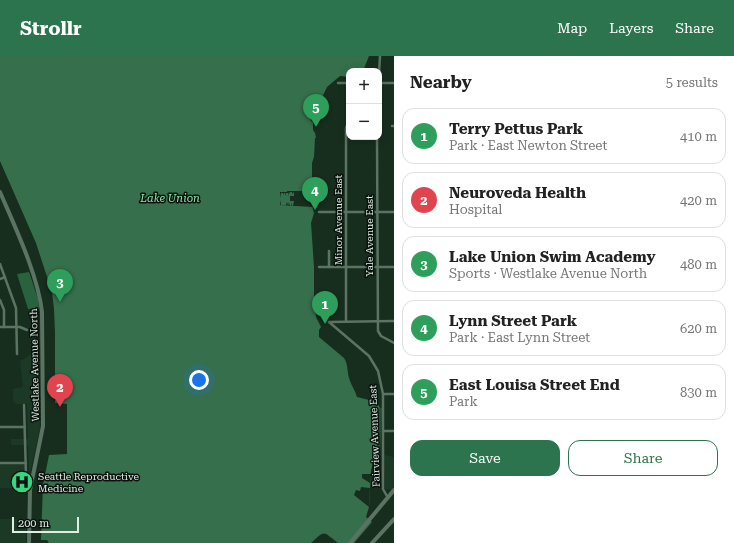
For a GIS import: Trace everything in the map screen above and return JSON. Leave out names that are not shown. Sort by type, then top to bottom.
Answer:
[{"type":"main road","name":"Westlake Avenue North","points":[[0,192],[33,276],[42,308],[43,426],[30,490],[29,543]]},
{"type":"main road","points":[[350,543],[391,496],[394,490]]},
{"type":"main road","points":[[372,543],[394,519]]},
{"type":"street","points":[[379,68],[380,56]]},
{"type":"street","points":[[338,83],[346,83]]},
{"type":"street","points":[[382,83],[394,83]]},
{"type":"street","name":"Minor Avenue East","points":[[346,321],[348,140]]},
{"type":"street","name":"Yale Avenue East","points":[[377,140],[377,321],[379,334],[394,343]]},
{"type":"street","points":[[319,212],[394,212]]},
{"type":"street","points":[[329,251],[329,267]]},
{"type":"street","points":[[0,264],[16,308],[17,354]]},
{"type":"street","points":[[319,268],[394,267]]},
{"type":"street","points":[[0,279],[5,277]]},
{"type":"street","points":[[0,300],[4,310],[4,327]]},
{"type":"street","points":[[346,321],[394,321]]},
{"type":"street","name":"Fairview Avenue East","points":[[346,321],[329,322],[369,356],[378,371],[383,394],[382,489],[391,496]]},
{"type":"street","points":[[0,327],[17,327],[27,330]]},
{"type":"street","points":[[383,394],[394,394]]},
{"type":"street","points":[[24,405],[26,476],[27,478],[32,479]]},
{"type":"street","points":[[0,427],[25,427]]},
{"type":"street","points":[[383,431],[394,431]]},
{"type":"street","points":[[0,463],[26,463]]},
{"type":"shaded area","points":[[29,272],[38,299],[39,309],[28,309],[17,274]]},
{"type":"shaded area","points":[[39,346],[40,428],[29,473],[28,445],[11,445],[11,439],[28,439],[27,404],[17,404],[13,401],[13,389],[23,387],[20,361],[26,358]]},
{"type":"shaded area","points":[[380,408],[382,408],[380,458],[375,456],[376,425]]},
{"type":"shaded area","points":[[384,455],[394,457],[394,487],[392,490],[385,489]]},
{"type":"shaded area","points":[[0,464],[25,464],[26,488],[0,488]]},
{"type":"shaded area","points":[[0,519],[26,519],[26,543],[0,543]]},
{"type":"water","name":"Lake Union","points":[[0,56],[369,56],[364,68],[346,68],[346,77],[340,76],[327,87],[311,121],[313,122],[313,130],[316,138],[312,163],[312,206],[314,213],[311,223],[316,317],[321,327],[319,330],[319,337],[344,358],[350,381],[357,397],[377,402],[380,408],[377,415],[377,445],[371,471],[369,507],[366,517],[372,522],[354,543],[338,543],[326,534],[322,534],[311,543],[49,543],[47,540],[41,540],[43,485],[49,455],[67,454],[67,404],[55,403],[55,332],[52,292],[36,243],[0,161]]},
{"type":"pier","points":[[312,191],[312,207],[293,206],[294,201],[290,201],[290,196],[294,196],[294,192],[292,194],[292,192],[290,192],[289,194],[289,192],[288,196],[288,193],[286,193],[286,196],[285,193],[283,195],[283,193],[281,193],[280,198],[280,192]]},
{"type":"pier","points":[[281,200],[281,205],[286,205],[287,202],[288,205],[288,202],[289,206],[280,205]]},
{"type":"pier","points":[[362,474],[371,474],[370,488],[370,483],[362,478]]},
{"type":"pier","points":[[361,487],[370,488],[369,507],[354,495],[356,490],[360,491]]},
{"type":"place","name":"East Louisa Street End","points":[[316,127]]},
{"type":"place","name":"Lynn Street Park","points":[[315,210]]},
{"type":"place","name":"Lake Union Swim Academy","points":[[60,302]]},
{"type":"place","name":"Terry Pettus Park","points":[[325,324]]},
{"type":"place","name":"Neuroveda Health","points":[[60,407]]},
{"type":"place","name":"Seattle Reproductive Medicine","points":[[22,482]]}]
